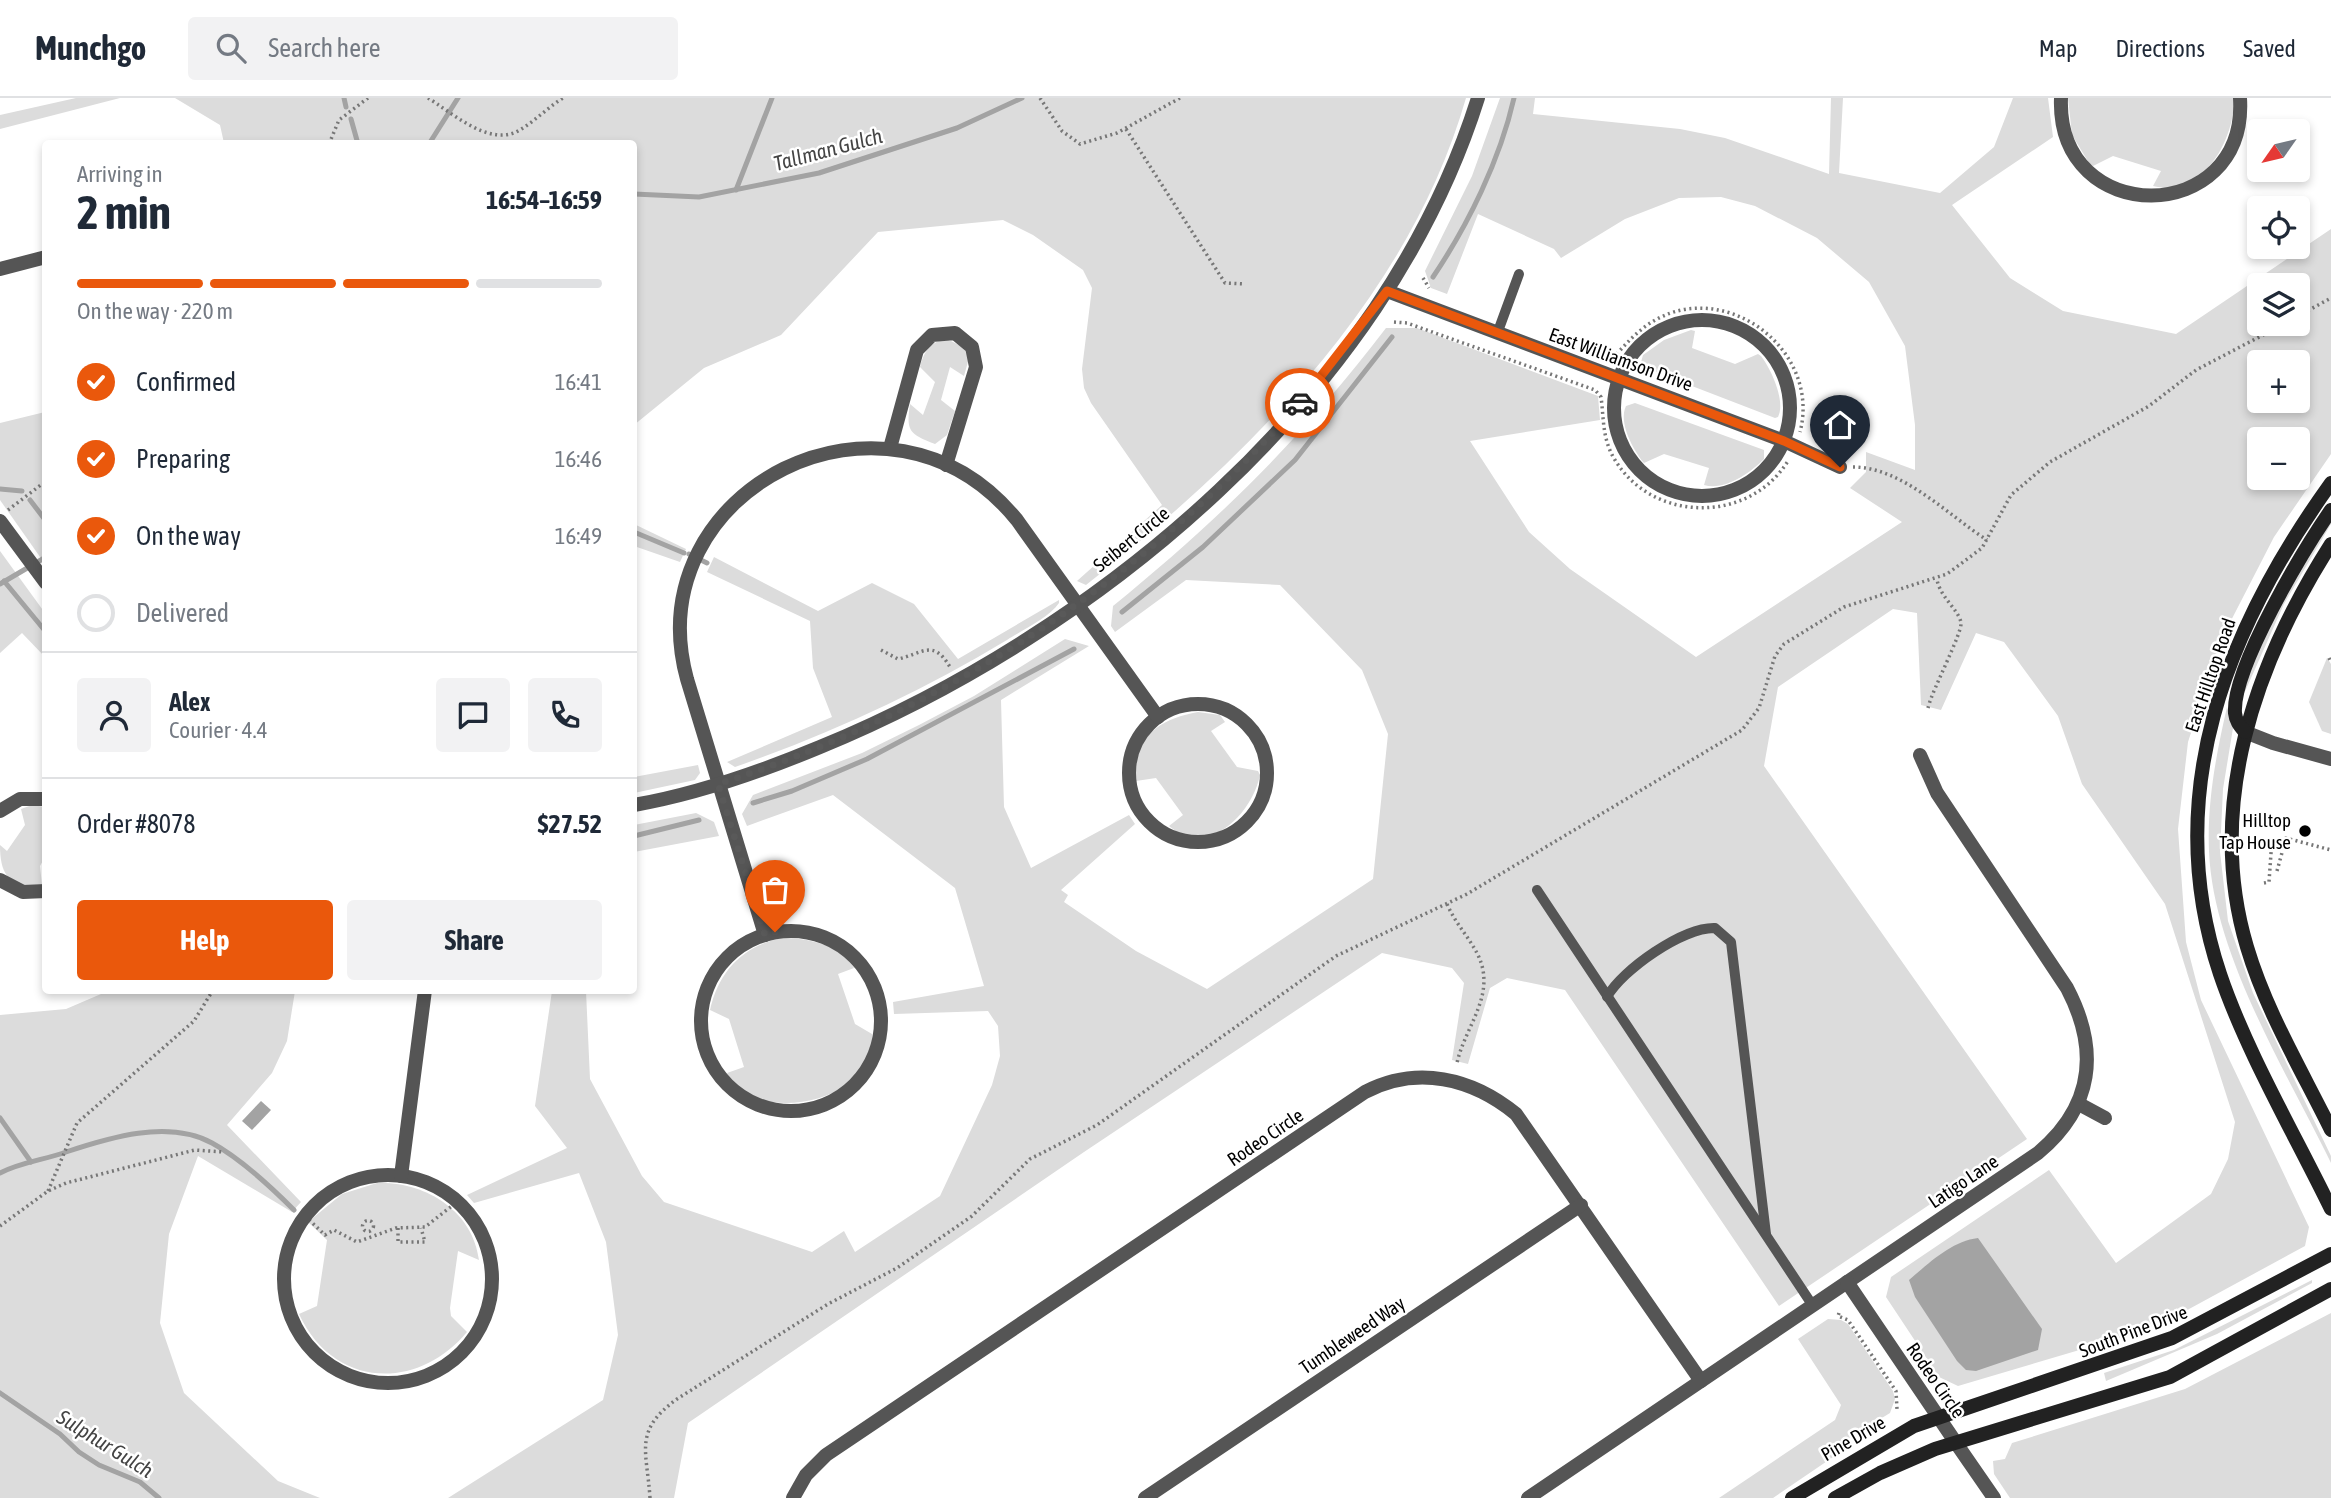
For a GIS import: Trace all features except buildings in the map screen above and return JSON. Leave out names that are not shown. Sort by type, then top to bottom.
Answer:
[{"type":"main road","name":"East Hilltop Road","points":[[2331,483],[2303,524],[2262,594],[2226,677],[2200,773],[2196,840],[2204,913],[2221,976],[2331,1209]]},
{"type":"main road","points":[[2245,732],[2237,723],[2235,713],[2236,698],[2244,674],[2290,576],[2331,510]]},
{"type":"main road","points":[[2331,544],[2276,642],[2245,732],[2232,803],[2232,862],[2237,909],[2250,956],[2268,1001],[2331,1130]]},
{"type":"main road","name":"South Pine Drive","points":[[1937,1417],[2044,1384],[2172,1338],[2331,1254]]},
{"type":"main road","points":[[1835,1498],[1902,1462],[2170,1377],[2331,1289]]},
{"type":"main road","name":"Pine Drive","points":[[1792,1498],[1880,1443],[1937,1417]]},
{"type":"street","name":"Seibert Circle","points":[[637,804],[718,784],[802,755],[904,710],[1005,653],[1077,605],[1160,541],[1237,470],[1309,393],[1387,291],[1442,193],[1478,98]]},
{"type":"street","points":[[2061,98],[2065,135],[2084,167],[2115,189],[2152,197],[2189,189],[2219,166],[2234,142],[2241,115],[2240,98]]},
{"type":"street","points":[[0,269],[42,258]]},
{"type":"street","name":"East Williamson Drive","points":[[1387,291],[1784,441],[1840,467]]},
{"type":"street","points":[[1698,320],[1732,325],[1762,344],[1782,372],[1790,406],[1784,441],[1763,471],[1732,491],[1696,496],[1671,491],[1640,470],[1620,440],[1614,415],[1619,379],[1636,349],[1664,328],[1698,320]]},
{"type":"street","points":[[890,448],[917,350],[932,335],[947,331],[956,333],[972,347],[975,367],[946,465]]},
{"type":"street","points":[[765,935],[680,652],[680,627],[686,587],[697,558],[726,513],[755,486],[784,467],[829,452],[890,448],[946,465],[980,484],[1007,509],[1158,717]]},
{"type":"street","points":[[4,520],[42,577]]},
{"type":"street","points":[[1187,705],[1208,705],[1228,711],[1252,730],[1265,759],[1265,790],[1257,809],[1236,831],[1217,839],[1187,841],[1168,835],[1145,816],[1135,798],[1130,768],[1139,740],[1158,717],[1187,705]]},
{"type":"street","points":[[2245,732],[2285,747],[2331,759]]},
{"type":"street","name":"Latigo Lane","points":[[1528,1498],[2038,1153],[2063,1132],[2079,1104],[2085,1082],[2086,1049],[2073,1000],[1937,793],[1920,755]]},
{"type":"street","points":[[0,811],[20,799],[42,799]]},
{"type":"street","points":[[0,880],[23,892],[42,891]]},
{"type":"street","points":[[798,931],[831,940],[858,960],[875,988],[882,1021],[876,1054],[858,1083],[841,1097],[821,1107],[789,1112],[758,1105],[731,1088],[707,1054],[701,1012],[710,982],[729,956],[745,943],[765,935],[798,931]]},
{"type":"street","points":[[401,1176],[424,994]]},
{"type":"street","name":"Rodeo Circle","points":[[793,1498],[806,1475],[826,1455],[1365,1092],[1386,1083],[1419,1077],[1441,1078],[1490,1095],[1524,1123],[1701,1381]]},
{"type":"street","points":[[2079,1104],[2105,1118]]},
{"type":"street","points":[[375,1176],[401,1176],[425,1182],[457,1202],[473,1220],[485,1242],[491,1279],[488,1304],[479,1327],[457,1356],[436,1370],[401,1382],[363,1379],[339,1370],[317,1355],[300,1335],[286,1298],[284,1272],[289,1246],[305,1216],[327,1194],[350,1182],[375,1176]]},
{"type":"street","name":"Tumbleweed Way","points":[[1144,1498],[1580,1205]]},
{"type":"street","name":"Rodeo Circle","points":[[1847,1283],[1994,1498]]},
{"type":"lane","points":[[1497,334],[1519,274]]},
{"type":"lane","points":[[1537,890],[1813,1306]]},
{"type":"lane","points":[[1606,997],[1614,983],[1663,947],[1696,930],[1715,928],[1731,942],[1766,1238]]},
{"type":"path","points":[[331,140],[339,120],[368,98]]},
{"type":"path","points":[[428,98],[474,127],[501,135],[516,132],[563,98]]},
{"type":"path","points":[[1040,98],[1048,113],[1069,139],[1080,144],[1125,129],[1180,98]]},
{"type":"path","points":[[1125,129],[1225,283],[1245,285]]},
{"type":"path","points":[[2310,309],[2331,298]]},
{"type":"path","points":[[650,1498],[645,1437],[655,1417],[666,1407],[828,1304],[897,1268],[972,1216],[1030,1159],[1097,1125],[1336,956],[1447,904],[1742,730],[1759,708],[1779,649],[1811,626],[1857,602],[1937,580],[1977,553],[2011,495],[2050,462],[2149,406],[2196,370],[2261,336]]},
{"type":"path","points":[[1840,467],[1866,467],[1904,483],[1987,540]]},
{"type":"path","points":[[4,520],[42,485]]},
{"type":"path","points":[[1928,708],[1934,686],[1961,629],[1959,619],[1942,595],[1937,580]]},
{"type":"path","points":[[881,649],[898,659],[920,650],[936,651],[952,671]]},
{"type":"path","points":[[2264,883],[2269,882],[2272,839],[2284,841],[2286,838],[2331,850]]},
{"type":"path","points":[[2277,871],[2284,841]]},
{"type":"path","points":[[1447,904],[1455,922],[1477,954],[1484,976],[1483,999],[1464,1039],[1457,1063]]},
{"type":"path","points":[[48,1191],[77,1123],[194,1021],[211,994]]},
{"type":"path","points":[[0,1226],[48,1191],[66,1183],[195,1150],[223,1152]]},
{"type":"path","points":[[305,1216],[325,1235],[334,1230],[351,1241],[370,1238],[398,1228],[421,1228],[457,1202]]},
{"type":"path","points":[[398,1228],[398,1242],[425,1241],[421,1228]]},
{"type":"path","points":[[369,1231],[370,1238]]},
{"type":"path","points":[[1839,1313],[1838,1317],[1848,1320],[1896,1391],[1897,1409]]},
{"type":"shaded area","points":[[76,98],[120,98],[0,129],[0,115]]},
{"type":"shaded area","points":[[175,98],[1466,98],[1440,172],[1405,242],[1362,308],[1314,370],[1261,429],[1205,484],[1086,585],[1077,581],[1162,505],[1091,403],[1084,388],[1082,369],[1092,288],[1083,270],[1033,235],[1003,220],[878,232],[781,335],[704,368],[637,423],[637,140],[223,140],[220,125]]},
{"type":"shaded area","points":[[1500,98],[1535,98],[1533,114],[1680,129],[1725,138],[1829,174],[1831,98],[1843,98],[1839,173],[1940,193],[1994,147],[2013,98],[2048,98],[2053,137],[1952,205],[2010,278],[2063,311],[2176,334],[2247,286],[2247,336],[2310,336],[2310,273],[2266,273],[2287,259],[2310,259],[2310,243],[2331,229],[2331,454],[2310,485],[2310,427],[2247,427],[2247,490],[2306,490],[2274,537],[2221,640],[2188,742],[2178,829],[2186,942],[2201,1000],[2309,1227],[2305,1246],[2167,1321],[2120,1338],[1958,1386],[1939,1377],[1886,1297],[1891,1277],[2049,1170],[2116,1263],[2211,1194],[2228,1159],[2235,1122],[2165,904],[2082,784],[2058,716],[2004,642],[1976,633],[1941,710],[1921,705],[1917,613],[1893,609],[1778,687],[1764,766],[2027,1139],[1779,1306],[1565,990],[1507,978],[1490,988],[1468,1064],[1452,1060],[1464,983],[1452,968],[1382,953],[1084,1152],[688,1423],[674,1498],[448,1498],[603,1400],[618,1335],[606,1242],[579,1173],[474,1203],[467,1195],[567,1148],[535,1106],[552,994],[586,994],[590,1079],[642,1176],[664,1202],[812,1252],[844,1231],[855,1252],[940,1196],[992,1085],[1000,1056],[998,1026],[988,1011],[894,1014],[893,1002],[984,986],[955,888],[833,795],[747,826],[742,814],[753,795],[862,753],[919,725],[974,696],[1065,639],[1089,646],[1001,700],[1004,807],[1031,868],[1129,815],[1135,824],[1061,890],[1068,895],[1064,902],[1136,951],[1207,989],[1373,879],[1388,734],[1362,670],[1280,585],[1186,580],[1115,632],[1111,626],[1113,606],[1189,541],[1258,475],[1323,405],[1386,328],[1417,328],[1598,396],[1600,420],[1470,441],[1529,532],[1570,569],[1696,657],[1902,522],[1850,488],[1866,472],[1866,452],[1915,470],[1915,425],[1905,346],[1869,282],[1817,238],[1755,206],[1721,197],[1679,198],[1625,219],[1561,258],[1554,249],[1478,214],[1447,294],[1431,288],[1425,271],[1472,176]]},
{"type":"shaded area","points":[[2068,98],[2234,98],[2229,131],[2213,162],[2201,175],[2187,184],[2171,188],[2153,186],[2161,171],[2113,156],[2093,166],[2089,163],[2072,135]]},
{"type":"shaded area","points":[[1695,331],[1692,348],[1735,364],[1758,354],[1761,356],[1779,394],[1778,417],[1640,366],[1643,355],[1664,340]]},
{"type":"shaded area","points":[[947,339],[965,348],[969,358],[964,376],[950,367],[941,400],[955,411],[947,435],[935,444],[911,430],[910,404],[923,415],[935,382],[920,367],[932,345]]},
{"type":"shaded area","points":[[1635,403],[1764,450],[1764,459],[1737,480],[1712,486],[1704,485],[1709,468],[1664,454],[1644,463],[1635,451],[1625,428],[1626,406]]},
{"type":"shaded area","points":[[42,413],[42,560],[0,500],[0,423]]},
{"type":"shaded area","points":[[2331,517],[2331,524],[2284,604],[2243,696],[2268,626]]},
{"type":"shaded area","points":[[637,525],[686,549],[680,562],[637,547]]},
{"type":"shaded area","points":[[0,551],[42,609],[42,654],[22,633],[0,653]]},
{"type":"shaded area","points":[[714,557],[818,611],[872,583],[914,604],[958,659],[1059,600],[1059,603],[1035,623],[975,659],[908,694],[805,741],[735,767],[727,762],[832,717],[813,668],[810,621],[707,572]]},
{"type":"shaded area","points":[[2327,658],[2331,664],[2331,734],[2322,731],[2309,702]]},
{"type":"shaded area","points":[[2227,707],[2233,728],[2223,789],[2220,852],[2228,921],[2253,993],[2331,1156],[2331,1163],[2255,1011],[2223,930],[2209,851],[2209,815]]},
{"type":"shaded area","points":[[1198,712],[1220,715],[1225,722],[1211,731],[1237,767],[1258,771],[1260,775],[1248,804],[1238,817],[1213,835],[1199,837],[1184,835],[1169,826],[1183,815],[1156,778],[1136,781],[1139,753],[1151,733],[1171,720]]},
{"type":"shaded area","points":[[698,765],[700,773],[695,780],[637,792],[637,776]]},
{"type":"shaded area","points":[[32,805],[42,807],[42,885],[14,882],[2,864],[0,845],[7,851],[25,825],[21,809]]},
{"type":"shaded area","points":[[696,813],[714,822],[719,836],[637,851],[637,824]]},
{"type":"shaded area","points":[[781,938],[822,944],[848,960],[854,968],[838,974],[855,1024],[872,1034],[873,1038],[863,1064],[851,1081],[833,1093],[800,1102],[765,1101],[737,1086],[727,1073],[744,1067],[729,1019],[710,1010],[719,984],[734,963],[755,948]]},
{"type":"shaded area","points":[[101,994],[295,994],[287,1041],[272,1073],[227,1125],[301,1202],[292,1212],[198,1156],[169,1234],[160,1323],[184,1393],[278,1481],[320,1498],[0,1498],[0,1015],[66,1009]]},
{"type":"shaded area","points":[[261,1101],[271,1110],[252,1130],[242,1121]]},
{"type":"shaded area","points":[[377,1183],[412,1187],[443,1202],[467,1227],[475,1242],[479,1260],[458,1251],[450,1308],[451,1316],[467,1332],[447,1351],[424,1365],[401,1372],[377,1373],[354,1368],[333,1356],[314,1338],[299,1314],[317,1306],[327,1240],[308,1222],[342,1194]]},
{"type":"shaded area","points":[[1978,1238],[2042,1329],[2038,1350],[1976,1371],[1966,1370],[1957,1361],[1915,1297],[1909,1280],[1950,1248]]},
{"type":"shaded area","points":[[2312,1280],[2312,1283],[2217,1334],[2106,1381],[2104,1373],[2174,1350]]},
{"type":"shaded area","points":[[2331,1313],[2331,1498],[2010,1498],[1994,1474],[1993,1461],[2005,1459],[2012,1443],[2185,1389]]},
{"type":"shaded area","points":[[1828,1319],[1841,1320],[1848,1324],[1893,1391],[1895,1399],[1890,1413],[1844,1441],[1842,1451],[1773,1498],[1719,1498],[1835,1420],[1841,1405],[1798,1339]]},
{"type":"waterway","points":[[344,98],[346,107]]},
{"type":"waterway","points":[[432,140],[458,98]]},
{"type":"waterway","points":[[736,190],[772,98]]},
{"type":"waterway","name":"Tallman Gulch","points":[[637,194],[699,197],[819,173],[957,128],[1022,98]]},
{"type":"waterway","points":[[1433,277],[1481,191],[1500,145],[1514,98]]},
{"type":"waterway","points":[[351,119],[357,140]]},
{"type":"waterway","points":[[1122,612],[1203,547],[1295,460],[1392,337]]},
{"type":"waterway","points":[[0,489],[22,491]]},
{"type":"waterway","points":[[30,500],[42,516]]},
{"type":"waterway","points":[[637,533],[684,553]]},
{"type":"waterway","points":[[689,554],[707,563]]},
{"type":"waterway","name":"Tallman Gulch","points":[[0,584],[42,559]]},
{"type":"waterway","points":[[4,581],[42,627]]},
{"type":"waterway","points":[[753,803],[792,791],[867,759],[1074,649]]},
{"type":"waterway","points":[[637,835],[699,820]]},
{"type":"waterway","points":[[0,1118],[31,1162]]},
{"type":"waterway","points":[[0,1173],[100,1141],[138,1133],[177,1132],[212,1143],[233,1156],[294,1210]]},
{"type":"waterway","name":"Sulphur Gulch","points":[[0,1393],[60,1434],[79,1452],[99,1465],[140,1482],[159,1498]]},
{"type":"way so far","points":[[775,932],[765,935],[718,784],[802,755],[904,710],[958,681],[1067,613],[1125,570],[1191,514],[1265,442],[1300,403]]},
{"type":"place","name":"Hilltop Tap House","points":[[2305,831]]},
{"type":"route","points":[[1300,403],[1358,332],[1387,291],[1784,441],[1840,467]]}]
